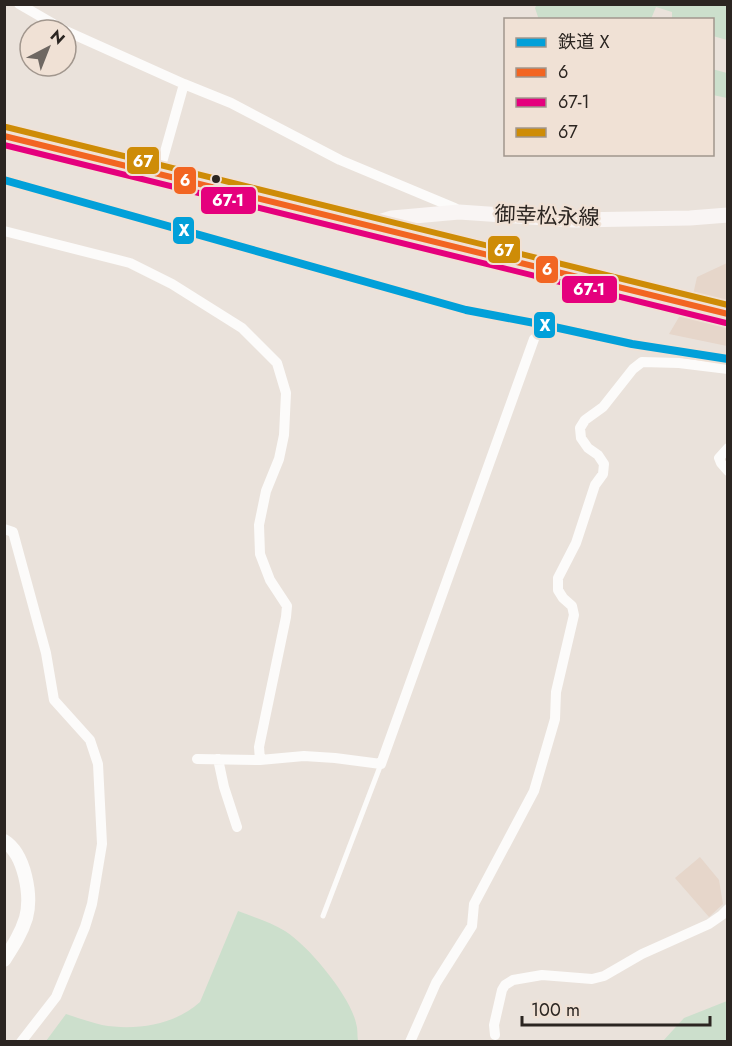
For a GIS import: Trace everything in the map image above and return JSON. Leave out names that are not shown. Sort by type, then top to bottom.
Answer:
[{"type":"main road","points":[[4,136],[728,314]]},
{"type":"main road","name":"御幸松永線","points":[[369,225],[392,218],[459,212],[574,220],[728,215]]},
{"type":"street","points":[[19,4],[43,18]]},
{"type":"street","points":[[78,37],[231,103],[340,160],[455,208],[459,212]]},
{"type":"street","points":[[159,173],[184,84]]},
{"type":"street","points":[[4,231],[130,263],[172,284],[242,328],[277,363],[286,393],[284,435],[279,459],[266,491],[259,525],[260,554],[270,580],[287,606],[259,747],[260,760]]},
{"type":"street","points":[[197,759],[260,760],[304,756],[381,764],[534,339]]},
{"type":"street","points":[[410,1041],[436,983],[472,926],[474,904],[531,797],[553,727],[556,692],[574,615],[572,606],[558,590],[558,578],[576,543],[595,485],[603,474],[604,464],[581,438],[580,428],[585,420],[603,407],[633,369],[642,362],[679,363],[728,369]]},
{"type":"street","points":[[728,448],[719,458],[728,471]]},
{"type":"street","points":[[4,530],[13,532],[46,653],[54,700],[90,740],[98,764],[102,844],[92,904],[85,927],[56,997],[21,1041]]},
{"type":"street","points":[[218,759],[237,827]]},
{"type":"street","points":[[4,840],[22,863],[27,884],[26,916],[17,940],[4,960]]},
{"type":"street","points":[[495,1035],[494,1025],[502,990],[513,980],[542,975],[592,979],[604,976],[642,954],[708,924],[728,909]]},
{"type":"lane","points":[[323,916],[381,764]]},
{"type":"shaded area","points":[[727,263],[727,303],[693,295],[697,277]]},
{"type":"shaded area","points":[[682,312],[727,323],[727,346],[669,334]]},
{"type":"shaded area","points":[[700,857],[719,880],[723,904],[709,917],[675,878]]},
{"type":"green space","points":[[537,4],[727,5],[727,40],[714,36],[714,18],[672,18],[672,12],[656,7],[651,18],[538,18],[535,8]]},
{"type":"green space","points":[[714,70],[727,73],[727,98],[714,95]]},
{"type":"green space","points":[[238,911],[285,931],[305,948],[327,972],[346,999],[357,1025],[358,1041],[46,1041],[66,1014],[102,1025],[128,1027],[167,1021],[190,1010],[200,1002]]},
{"type":"green space","points":[[727,1001],[727,1041],[663,1041],[684,1018]]},
{"type":"rail line","name":"X","points":[[4,180],[466,310],[632,344],[728,359]]},
{"type":"transit line","name":"67","points":[[6,127],[728,305]]},
{"type":"transit line","name":"6","points":[[4,136],[728,314]]},
{"type":"transit line","name":"67-1","points":[[4,145],[726,323]]}]
